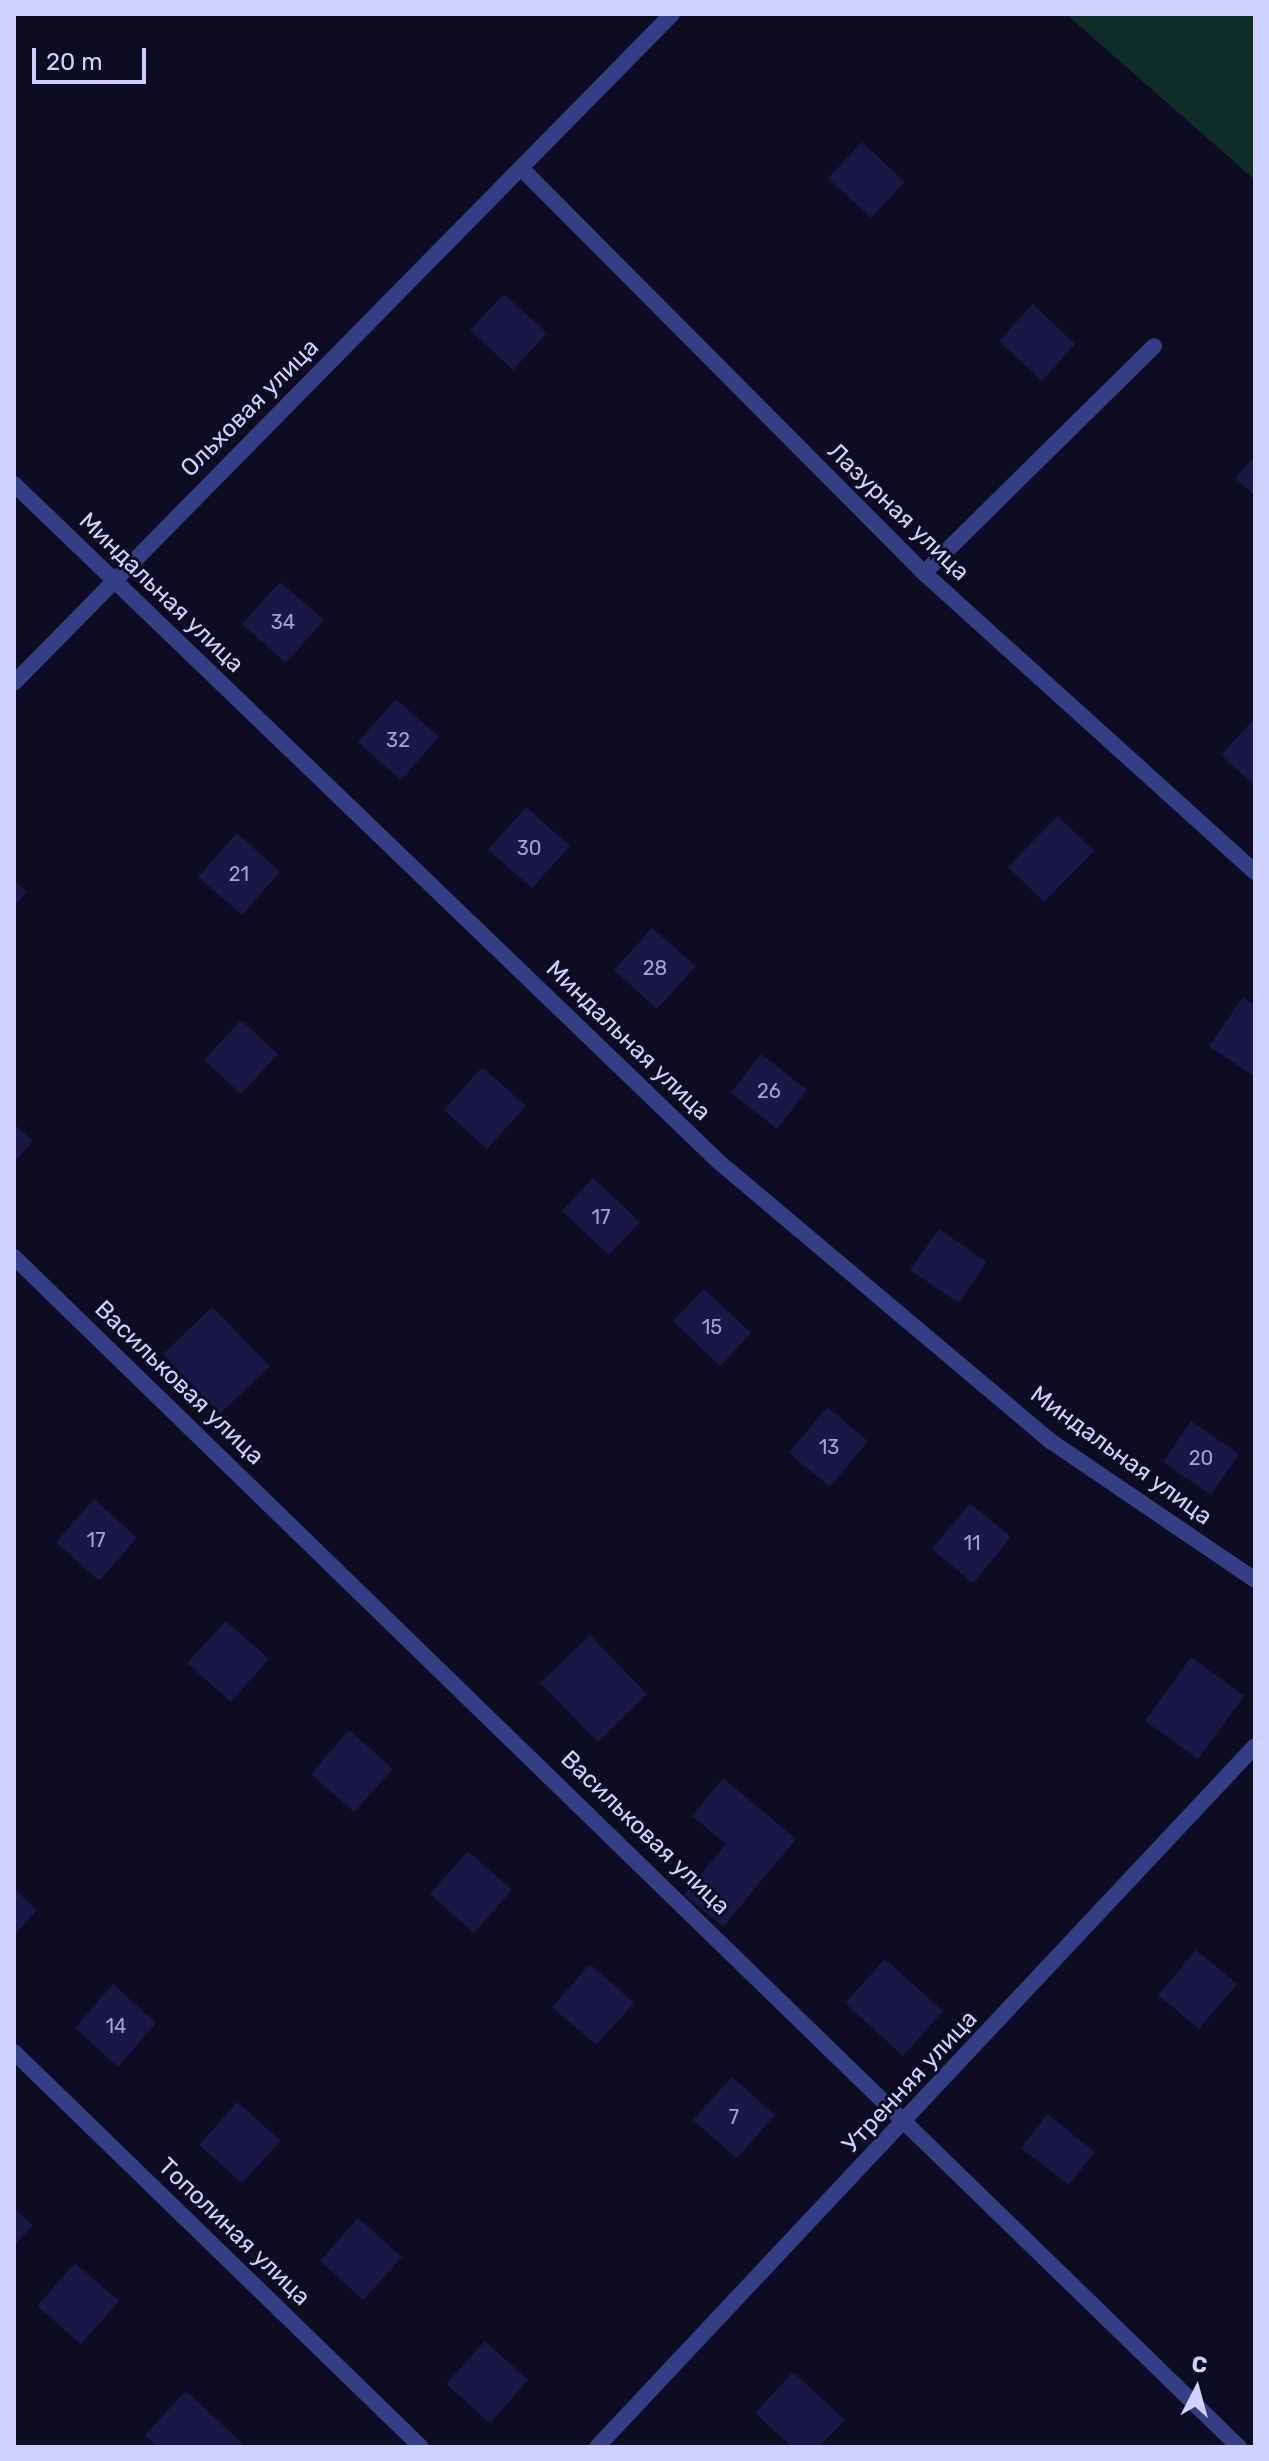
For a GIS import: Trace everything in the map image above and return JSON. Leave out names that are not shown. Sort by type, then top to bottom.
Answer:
[{"type":"street","name":"Ольховая улица","points":[[14,683],[112,580],[523,170],[672,14]]},
{"type":"street","name":"Лазурная улица","points":[[523,170],[924,573],[1255,872]]},
{"type":"street","points":[[924,573],[1154,346]]},
{"type":"street","name":"Миндальная улица","points":[[14,484],[719,1162],[1052,1442],[1255,1580]]},
{"type":"street","name":"Васильковая улица","points":[[14,1257],[908,2121],[1239,2447]]},
{"type":"street","name":"Утренняя улица","points":[[597,2447],[908,2121],[1255,1746]]},
{"type":"street","name":"Тополиная улица","points":[[14,2052],[421,2447]]},
{"type":"green space","points":[[1066,14],[1255,14],[1255,180]]},
{"type":"building","points":[[862,142],[905,182],[871,218],[828,178]]},
{"type":"building","points":[[504,294],[547,333],[513,370],[470,330]]},
{"type":"building","points":[[1033,304],[1075,344],[1042,381],[999,341]]},
{"type":"building","points":[[1255,456],[1255,496],[1235,478]]},
{"type":"building","points":[[280,582],[324,620],[286,663],[242,624]]},
{"type":"building","points":[[396,699],[439,737],[401,780],[358,742]]},
{"type":"building","points":[[1255,718],[1255,786],[1221,755]]},
{"type":"building","points":[[526,807],[570,846],[532,888],[488,850]]},
{"type":"building","points":[[1058,816],[1094,851],[1044,902],[1008,867]]},
{"type":"building","points":[[237,833],[280,872],[242,915],[198,877]]},
{"type":"building","points":[[14,881],[27,892],[14,906]]},
{"type":"building","points":[[652,928],[696,966],[657,1009],[614,970]]},
{"type":"building","points":[[1243,997],[1255,1005],[1255,1077],[1209,1046]]},
{"type":"building","points":[[241,1020],[278,1054],[241,1094],[204,1060]]},
{"type":"building","points":[[761,1054],[807,1090],[777,1129],[731,1093]]},
{"type":"building","points":[[482,1067],[526,1106],[487,1149],[444,1110]]},
{"type":"building","points":[[14,1124],[33,1141],[14,1162]]},
{"type":"building","points":[[593,1178],[640,1222],[609,1255],[562,1211]]},
{"type":"building","points":[[939,1229],[987,1262],[959,1303],[910,1270]]},
{"type":"building","points":[[704,1289],[751,1333],[720,1366],[673,1321]]},
{"type":"building","points":[[212,1307],[270,1366],[220,1414],[163,1354]]},
{"type":"building","points":[[827,1407],[868,1441],[830,1487],[789,1453]]},
{"type":"building","points":[[1191,1421],[1239,1454],[1211,1495],[1163,1462]]},
{"type":"building","points":[[94,1499],[137,1538],[99,1581],[56,1542]]},
{"type":"building","points":[[970,1503],[1011,1537],[973,1583],[932,1549]]},
{"type":"building","points":[[226,1621],[269,1659],[231,1702],[187,1663]]},
{"type":"building","points":[[590,1635],[647,1694],[598,1742],[540,1683]]},
{"type":"building","points":[[1191,1657],[1244,1696],[1198,1759],[1145,1721]]},
{"type":"building","points":[[349,1730],[393,1769],[354,1812],[311,1774]]},
{"type":"building","points":[[723,1778],[796,1839],[723,1927],[684,1895],[726,1844],[692,1816]]},
{"type":"building","points":[[468,1851],[512,1890],[474,1933],[430,1894]]},
{"type":"building","points":[[14,1889],[37,1910],[14,1935]]},
{"type":"building","points":[[1196,1950],[1237,1984],[1199,2029],[1158,1995]]},
{"type":"building","points":[[885,1959],[943,2011],[903,2056],[845,2003]]},
{"type":"building","points":[[590,1964],[634,2003],[596,2045],[552,2007]]},
{"type":"building","points":[[113,1984],[156,2023],[118,2067],[75,2028]]},
{"type":"building","points":[[732,2077],[775,2115],[737,2158],[693,2120]]},
{"type":"building","points":[[237,2102],[281,2141],[242,2183],[199,2145]]},
{"type":"building","points":[[1047,2114],[1095,2152],[1069,2185],[1021,2148]]},
{"type":"building","points":[[14,2209],[33,2225],[14,2246]]},
{"type":"building","points":[[358,2218],[402,2257],[363,2300],[320,2261]]},
{"type":"building","points":[[75,2263],[119,2301],[81,2344],[37,2306]]},
{"type":"building","points":[[485,2341],[528,2380],[490,2423],[446,2384]]},
{"type":"building","points":[[793,2372],[845,2420],[819,2447],[792,2447],[755,2413]]},
{"type":"building","points":[[186,2391],[243,2444],[240,2447],[158,2447],[145,2435]]}]
